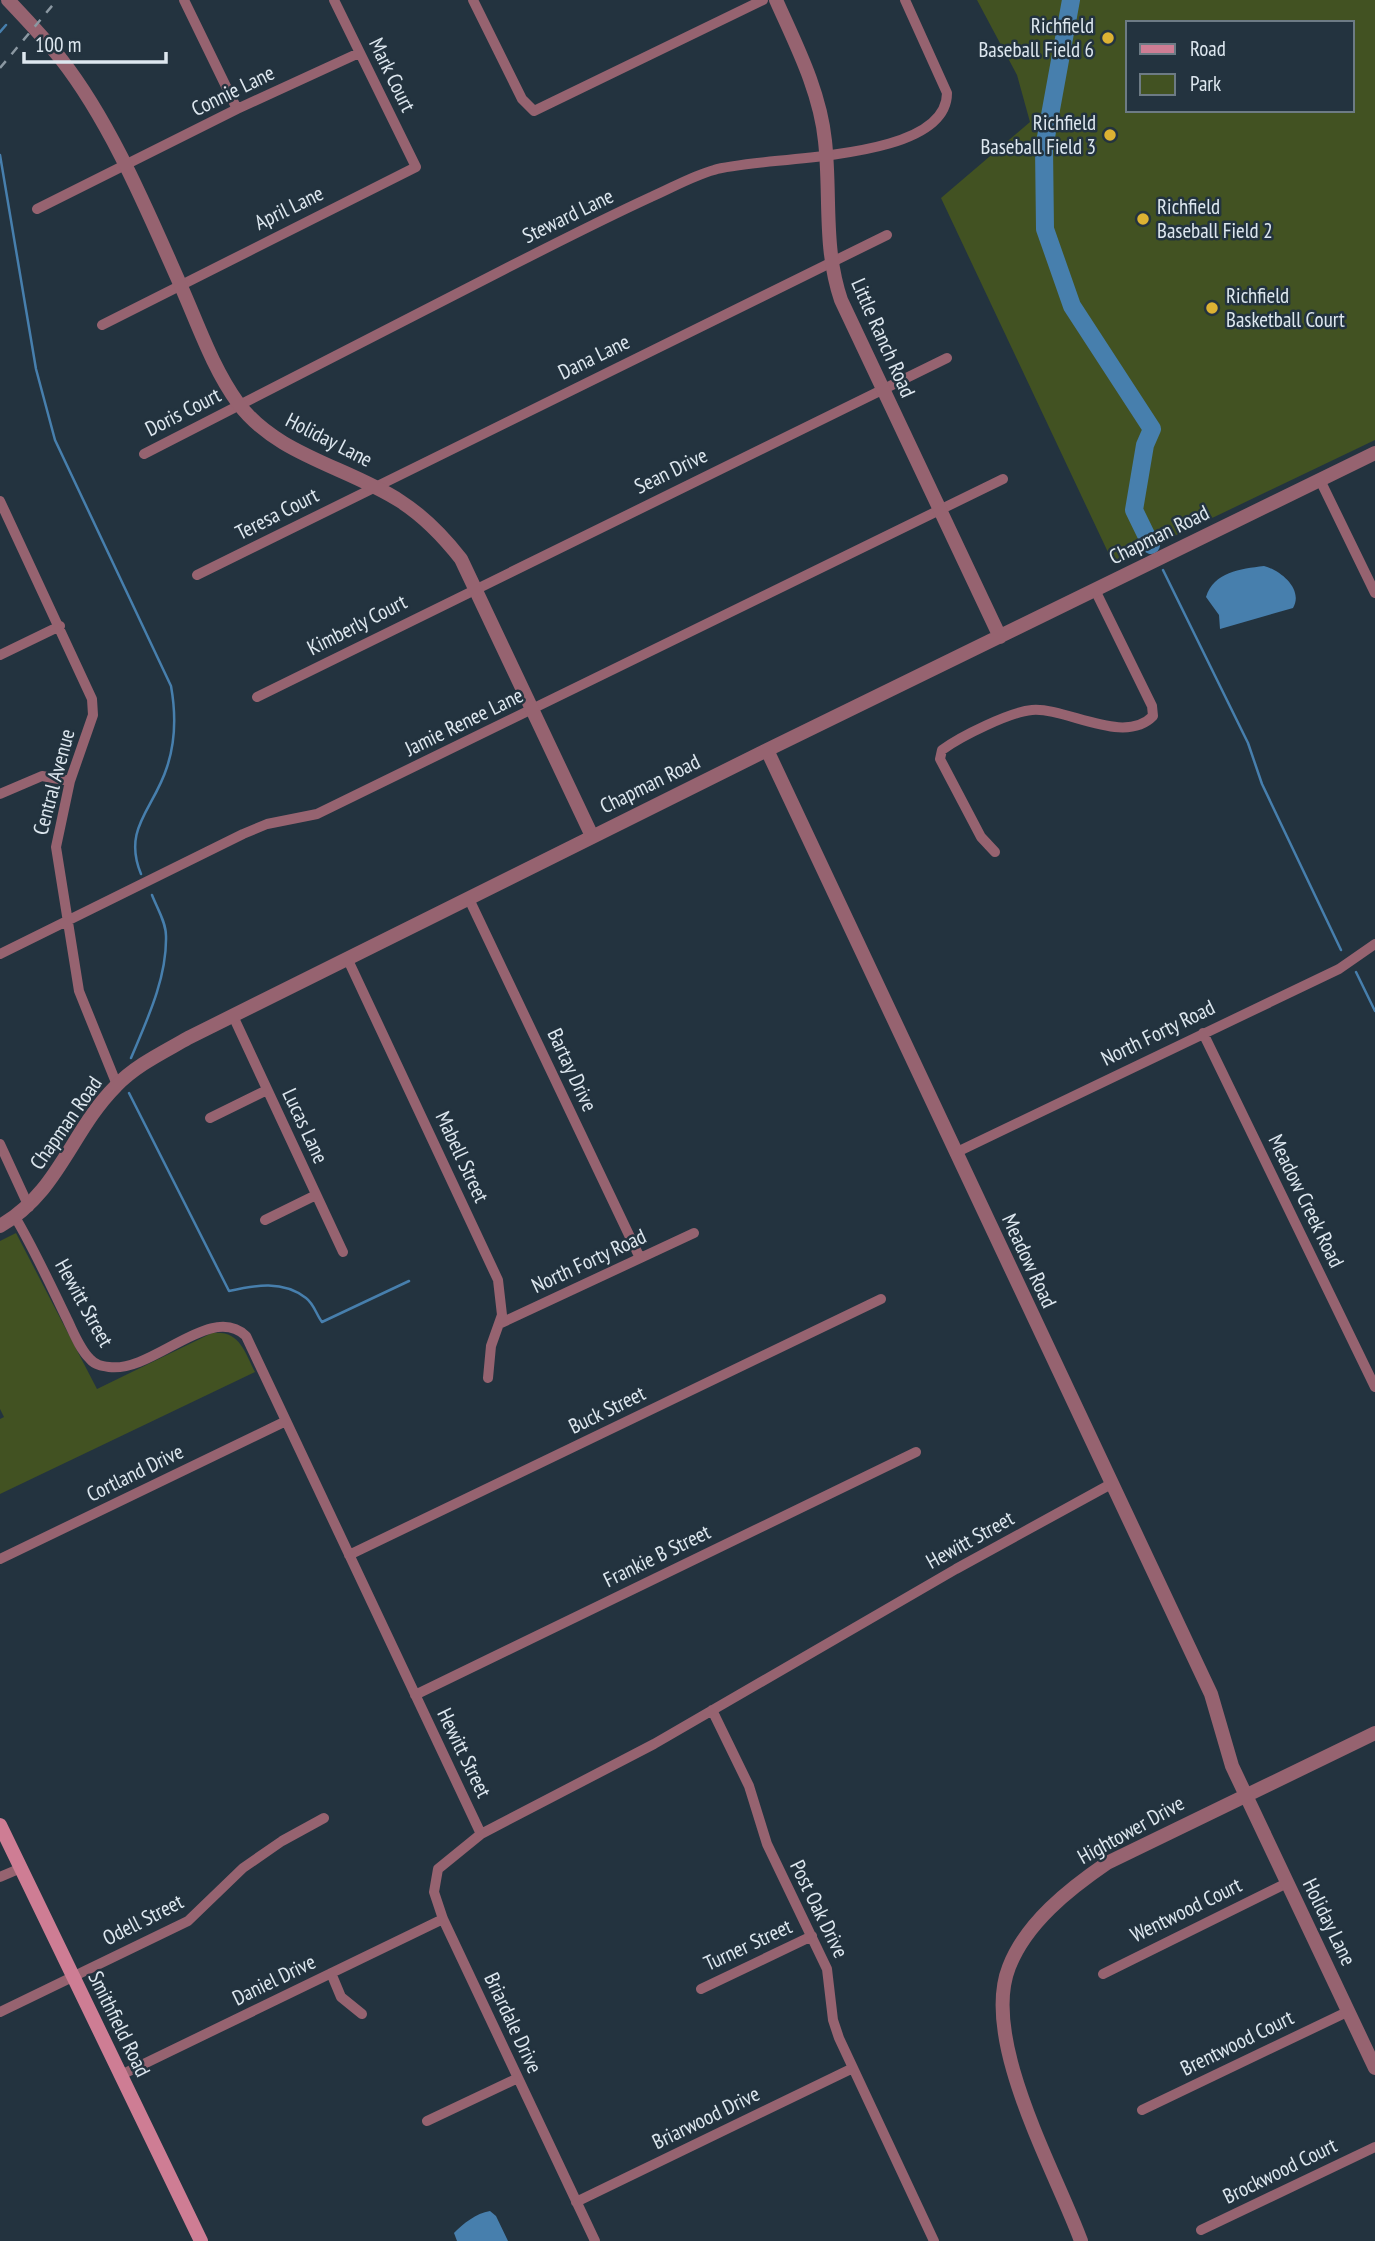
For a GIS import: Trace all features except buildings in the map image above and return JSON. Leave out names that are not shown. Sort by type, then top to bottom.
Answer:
[{"type":"main road","name":"Smithfield Road","points":[[0,1825],[201,2241]]},
{"type":"street","name":"Holiday Lane","points":[[8,0],[62,61],[88,99],[125,167],[180,283],[214,363],[239,404],[269,433],[292,447],[399,500],[440,532],[461,559],[592,836]]},
{"type":"street","points":[[184,0],[237,109]]},
{"type":"street","name":"Mark Court","points":[[334,0],[416,167]]},
{"type":"street","points":[[476,1],[522,99],[534,111],[763,0]]},
{"type":"street","name":"Little Ranch Road","points":[[776,0],[812,81],[825,139],[830,261],[841,300],[1000,637]]},
{"type":"street","name":"Steward Lane","points":[[239,404],[609,216],[701,174],[740,164],[826,158],[898,140],[934,122],[946,106],[947,93],[905,0]]},
{"type":"street","name":"Connie Lane","points":[[37,209],[237,109],[359,53]]},
{"type":"street","name":"April Lane","points":[[102,325],[180,283],[416,167]]},
{"type":"street","name":"Dana Lane","points":[[374,487],[887,235]]},
{"type":"street","name":"Sean Drive","points":[[475,587],[947,358]]},
{"type":"street","name":"Doris Court","points":[[144,454],[239,404]]},
{"type":"street","name":"Chapman Road","points":[[0,1226],[29,1207],[42,1194],[83,1129],[117,1085],[156,1057],[592,836],[1375,453]]},
{"type":"street","name":"Jamie Renee Lane","points":[[0,954],[243,834],[267,824],[317,814],[1003,479]]},
{"type":"street","points":[[1320,480],[1375,593]]},
{"type":"street","name":"Teresa Court","points":[[197,575],[374,487]]},
{"type":"street","name":"Central Avenue","points":[[0,501],[3,513],[60,626],[92,699],[89,728],[70,781],[55,847],[79,990],[117,1085]]},
{"type":"street","name":"Kimberly Court","points":[[257,697],[475,587]]},
{"type":"street","points":[[995,852],[981,837],[940,760],[942,750],[1017,713],[1031,709],[1051,710],[1093,724],[1136,726],[1145,724],[1153,716],[1152,706],[1095,590]]},
{"type":"street","points":[[0,655],[60,626]]},
{"type":"street","name":"Meadow Road","points":[[766,750],[1211,1695],[1232,1766],[1245,1794]]},
{"type":"street","points":[[0,794],[42,776],[70,781]]},
{"type":"street","name":"Bartay Drive","points":[[469,899],[640,1258]]},
{"type":"street","name":"North Forty Road","points":[[954,1153],[1339,969],[1375,944]]},
{"type":"street","name":"Mabell Street","points":[[348,960],[498,1280],[502,1315],[491,1346],[488,1378]]},
{"type":"street","name":"Lucas Lane","points":[[233,1016],[343,1252]]},
{"type":"street","name":"Meadow Creek Road","points":[[1203,1032],[1375,1387]]},
{"type":"street","points":[[210,1118],[267,1090]]},
{"type":"street","points":[[0,1144],[29,1207]]},
{"type":"street","points":[[265,1220],[316,1195]]},
{"type":"street","name":"Hewitt Street","points":[[15,1217],[90,1360],[97,1365],[124,1368],[206,1330],[230,1325],[246,1336],[481,1834],[603,1772],[1111,1484]]},
{"type":"street","name":"North Forty Road","points":[[499,1324],[695,1233]]},
{"type":"street","name":"Buck Street","points":[[349,1555],[881,1299]]},
{"type":"street","name":"Cortland Drive","points":[[0,1559],[286,1421]]},
{"type":"street","name":"Frankie B Street","points":[[415,1695],[916,1452]]},
{"type":"street","name":"Post Oak Drive","points":[[712,1710],[749,1786],[767,1844],[828,1969],[833,2020],[853,2068],[934,2241]]},
{"type":"street","name":"Hightower Drive","points":[[1081,2241],[1035,2138],[1019,2090],[1004,2012],[1004,1988],[1008,1968],[1018,1948],[1035,1925],[1085,1878],[1118,1857],[1375,1732]]},
{"type":"street","name":"Holiday Lane","points":[[1245,1794],[1375,2068]]},
{"type":"street","name":"Odell Street","points":[[0,2012],[188,1921],[243,1868],[324,1818]]},
{"type":"street","name":"Briardale Drive","points":[[481,1834],[438,1869],[434,1892],[443,1919],[595,2241]]},
{"type":"street","points":[[0,1877],[20,1868]]},
{"type":"street","name":"Wentwood Court","points":[[1103,1974],[1287,1883]]},
{"type":"street","name":"Daniel Drive","points":[[121,2076],[443,1919]]},
{"type":"street","name":"Turner Street","points":[[701,1989],[812,1937]]},
{"type":"street","points":[[331,1973],[341,1997],[362,2014]]},
{"type":"street","name":"Brentwood Court","points":[[1142,2110],[1349,2011]]},
{"type":"street","name":"Briarwood Drive","points":[[576,2202],[853,2068]]},
{"type":"street","points":[[427,2121],[518,2078]]},
{"type":"street","name":"Brockwood Court","points":[[1201,2230],[1375,2147]]},
{"type":"green space","points":[[977,0],[1375,0],[1375,440],[1114,565],[941,198],[1030,122],[1017,75]]},
{"type":"green space","points":[[16,1233],[97,1389],[212,1333],[235,1338],[244,1349],[255,1372],[0,1494],[0,1419],[4,1417],[0,1409],[0,1241]]},
{"type":"water","points":[[1264,566],[1289,581],[1295,594],[1293,608],[1220,629],[1219,615],[1206,597],[1210,589],[1215,582],[1229,573]]},
{"type":"water","points":[[490,2211],[496,2216],[508,2241],[457,2241],[454,2233],[475,2216]]},
{"type":"waterway","points":[[1071,0],[1044,148],[1045,229],[1072,306],[1152,429],[1145,445],[1134,510],[1151,545]]},
{"type":"waterway","points":[[0,32],[6,25]]},
{"type":"waterway","points":[[0,155],[36,369],[55,440],[171,686],[174,737],[167,767],[137,831],[136,858],[141,874]]},
{"type":"waterway","points":[[1163,570],[1248,743],[1262,784],[1341,950]]},
{"type":"waterway","points":[[131,1058],[155,999],[165,952],[165,926],[152,895]]},
{"type":"waterway","points":[[1356,972],[1375,1011]]},
{"type":"waterway","points":[[129,1093],[229,1291],[259,1286],[288,1288],[309,1300],[322,1322],[409,1281]]},
{"type":"railway","points":[[0,68],[57,0]]},
{"type":"place","name":"Richfield Baseball Field 6","points":[[1108,38]]},
{"type":"place","name":"Richfield Baseball Field 3","points":[[1110,135]]},
{"type":"place","name":"Richfield Baseball Field 2","points":[[1143,219]]},
{"type":"place","name":"Richfield Basketball Court","points":[[1212,308]]}]
